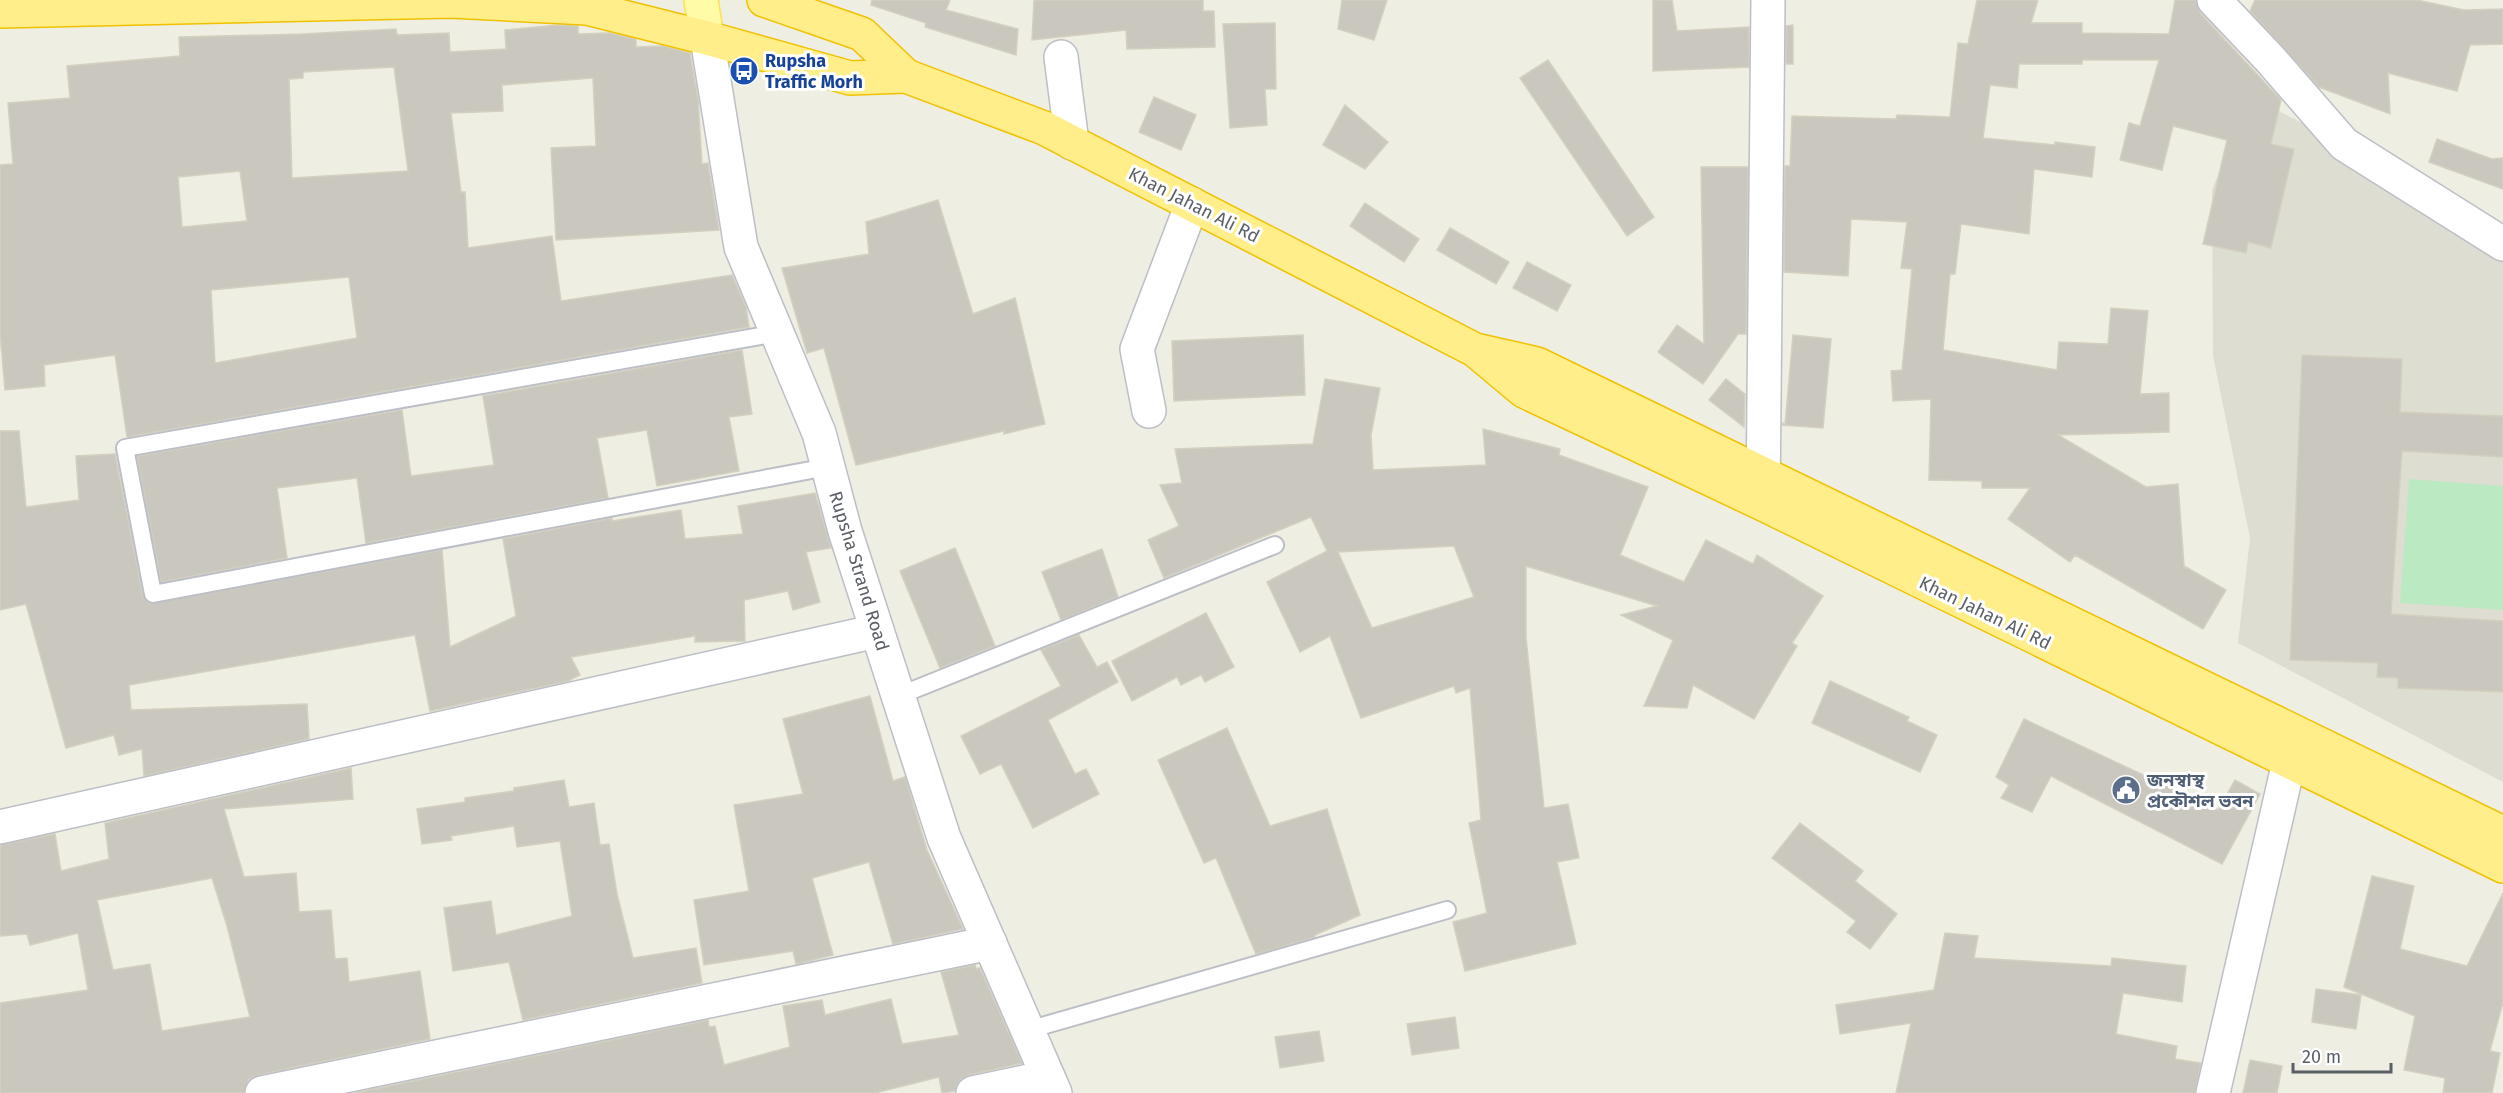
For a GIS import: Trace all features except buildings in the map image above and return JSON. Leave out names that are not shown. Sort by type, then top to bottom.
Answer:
[{"type":"highway","name":"Khan Jahan Ali Rd","points":[[764,0],[862,34],[906,76]]},
{"type":"highway","name":"Khan Jahan Ali Rd","points":[[0,11],[450,1],[622,8],[707,38],[850,78],[906,76],[1044,128],[1475,350],[1537,364],[1763,489],[2289,762],[2503,866]]},
{"type":"highway","name":"Khan Jahan Ali Rd","points":[[1763,489],[2503,833]]},
{"type":"main road","points":[[701,0],[707,38]]},
{"type":"street","points":[[1763,489],[1768,0]]},
{"type":"street","points":[[2214,0],[2344,144],[2503,244]]},
{"type":"street","name":"Rupsha Strand Road","points":[[707,38],[741,247],[819,433],[845,531],[944,838],[1051,1085]]},
{"type":"street","points":[[1061,57],[1072,143]]},
{"type":"street","points":[[1149,411],[1137,349],[1192,204]]},
{"type":"street","points":[[0,827],[877,631]]},
{"type":"street","points":[[2213,1093],[2289,762]]},
{"type":"street","points":[[262,1093],[990,943]]},
{"type":"street","points":[[973,1093],[1051,1085]]},
{"type":"lane","points":[[777,333],[125,448],[153,594],[827,467]]},
{"type":"lane","points":[[898,696],[1275,544]]},
{"type":"lane","points":[[1028,1030],[1448,910]]},
{"type":"shaded area","points":[[2249,96],[2344,144],[2503,244],[2503,782],[2238,643],[2250,538],[2213,356],[2212,190]]},
{"type":"green space","points":[[2409,479],[2503,486],[2503,610],[2400,603]]},
{"type":"place","name":"Rupsha Traffic Morh","points":[[744,71]]},
{"type":"place","name":"জনস্বাস্থ প্রকৌশল ভবন","points":[[2126,790]]}]
